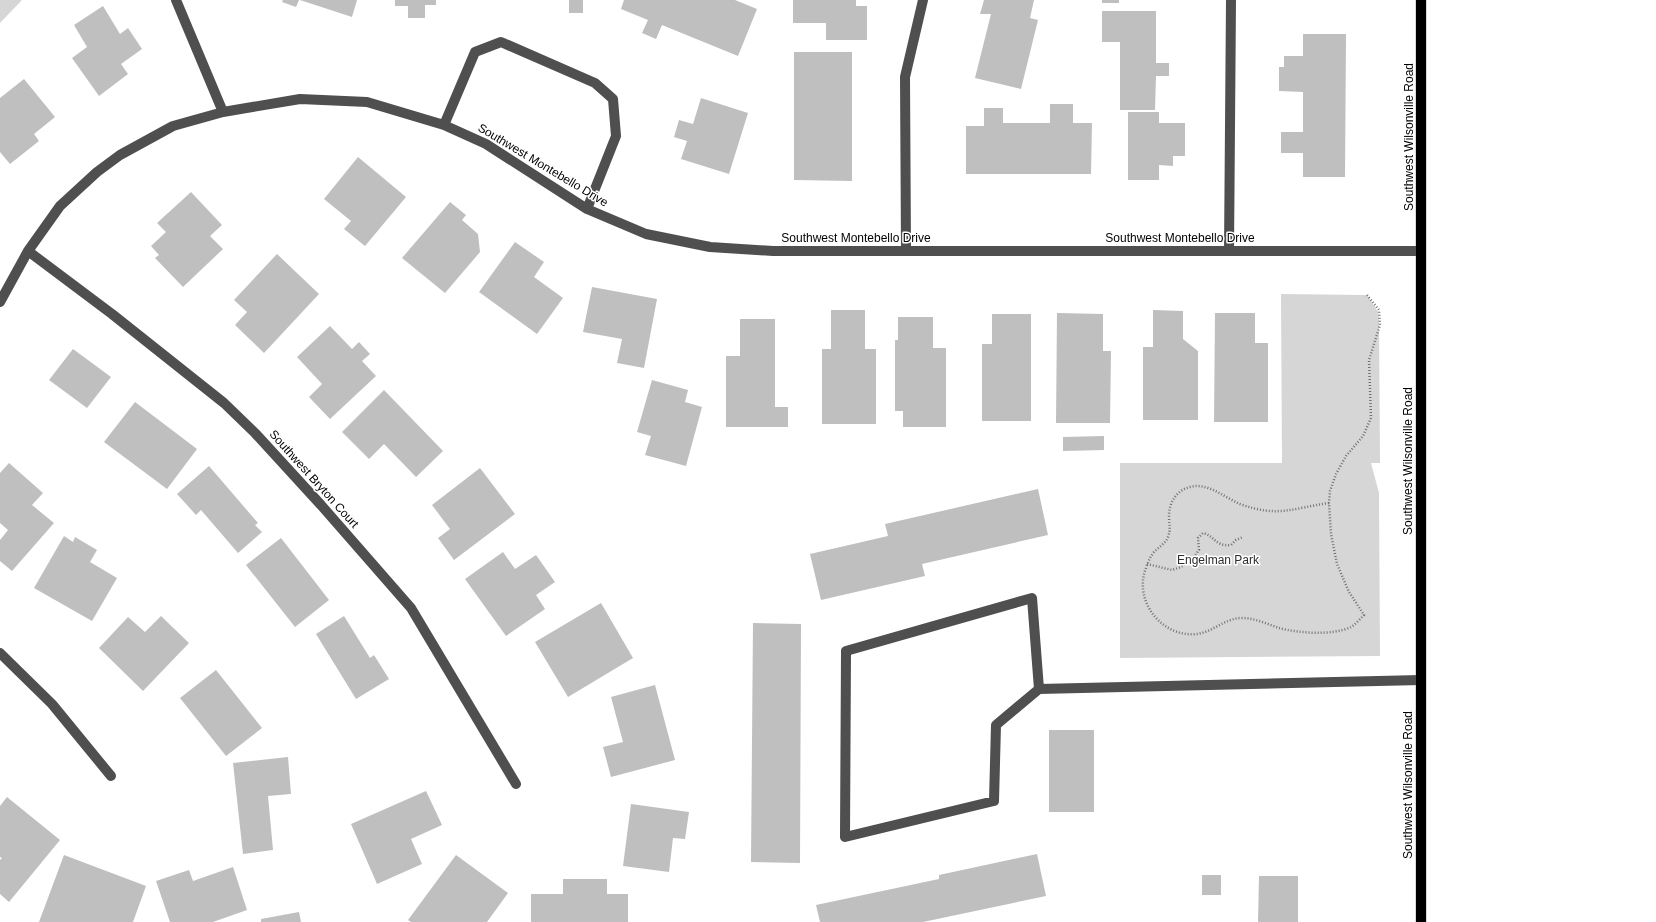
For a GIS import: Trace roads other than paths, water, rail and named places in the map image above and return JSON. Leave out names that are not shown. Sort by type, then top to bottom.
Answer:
[{"type":"main road","name":"Southwest Wilsonville Road","points":[[1421,0],[1421,922]]},
{"type":"street","points":[[176,0],[223,112]]},
{"type":"street","points":[[906,251],[905,77],[923,0]]},
{"type":"street","points":[[1229,251],[1231,0]]},
{"type":"street","points":[[444,125],[475,52],[501,42],[595,83],[613,99],[616,136],[587,209]]},
{"type":"street","name":"Southwest Montebello Drive","points":[[0,302],[28,251],[60,206],[97,172],[120,155],[173,126],[223,112],[300,99],[367,102],[444,125],[486,144],[587,209],[646,234],[710,247],[773,251],[1421,251]]},
{"type":"street","name":"Southwest Bryton Court","points":[[28,251],[112,314],[224,403],[255,433],[321,505],[411,608],[516,784]]},
{"type":"street","points":[[1039,689],[1032,598],[846,651],[845,837],[994,801],[996,725],[1039,689],[1421,680]]},
{"type":"street","points":[[0,653],[52,704],[111,776]]},
{"type":"park label","name":"Engelman Park","points":[[1218,560]]}]
